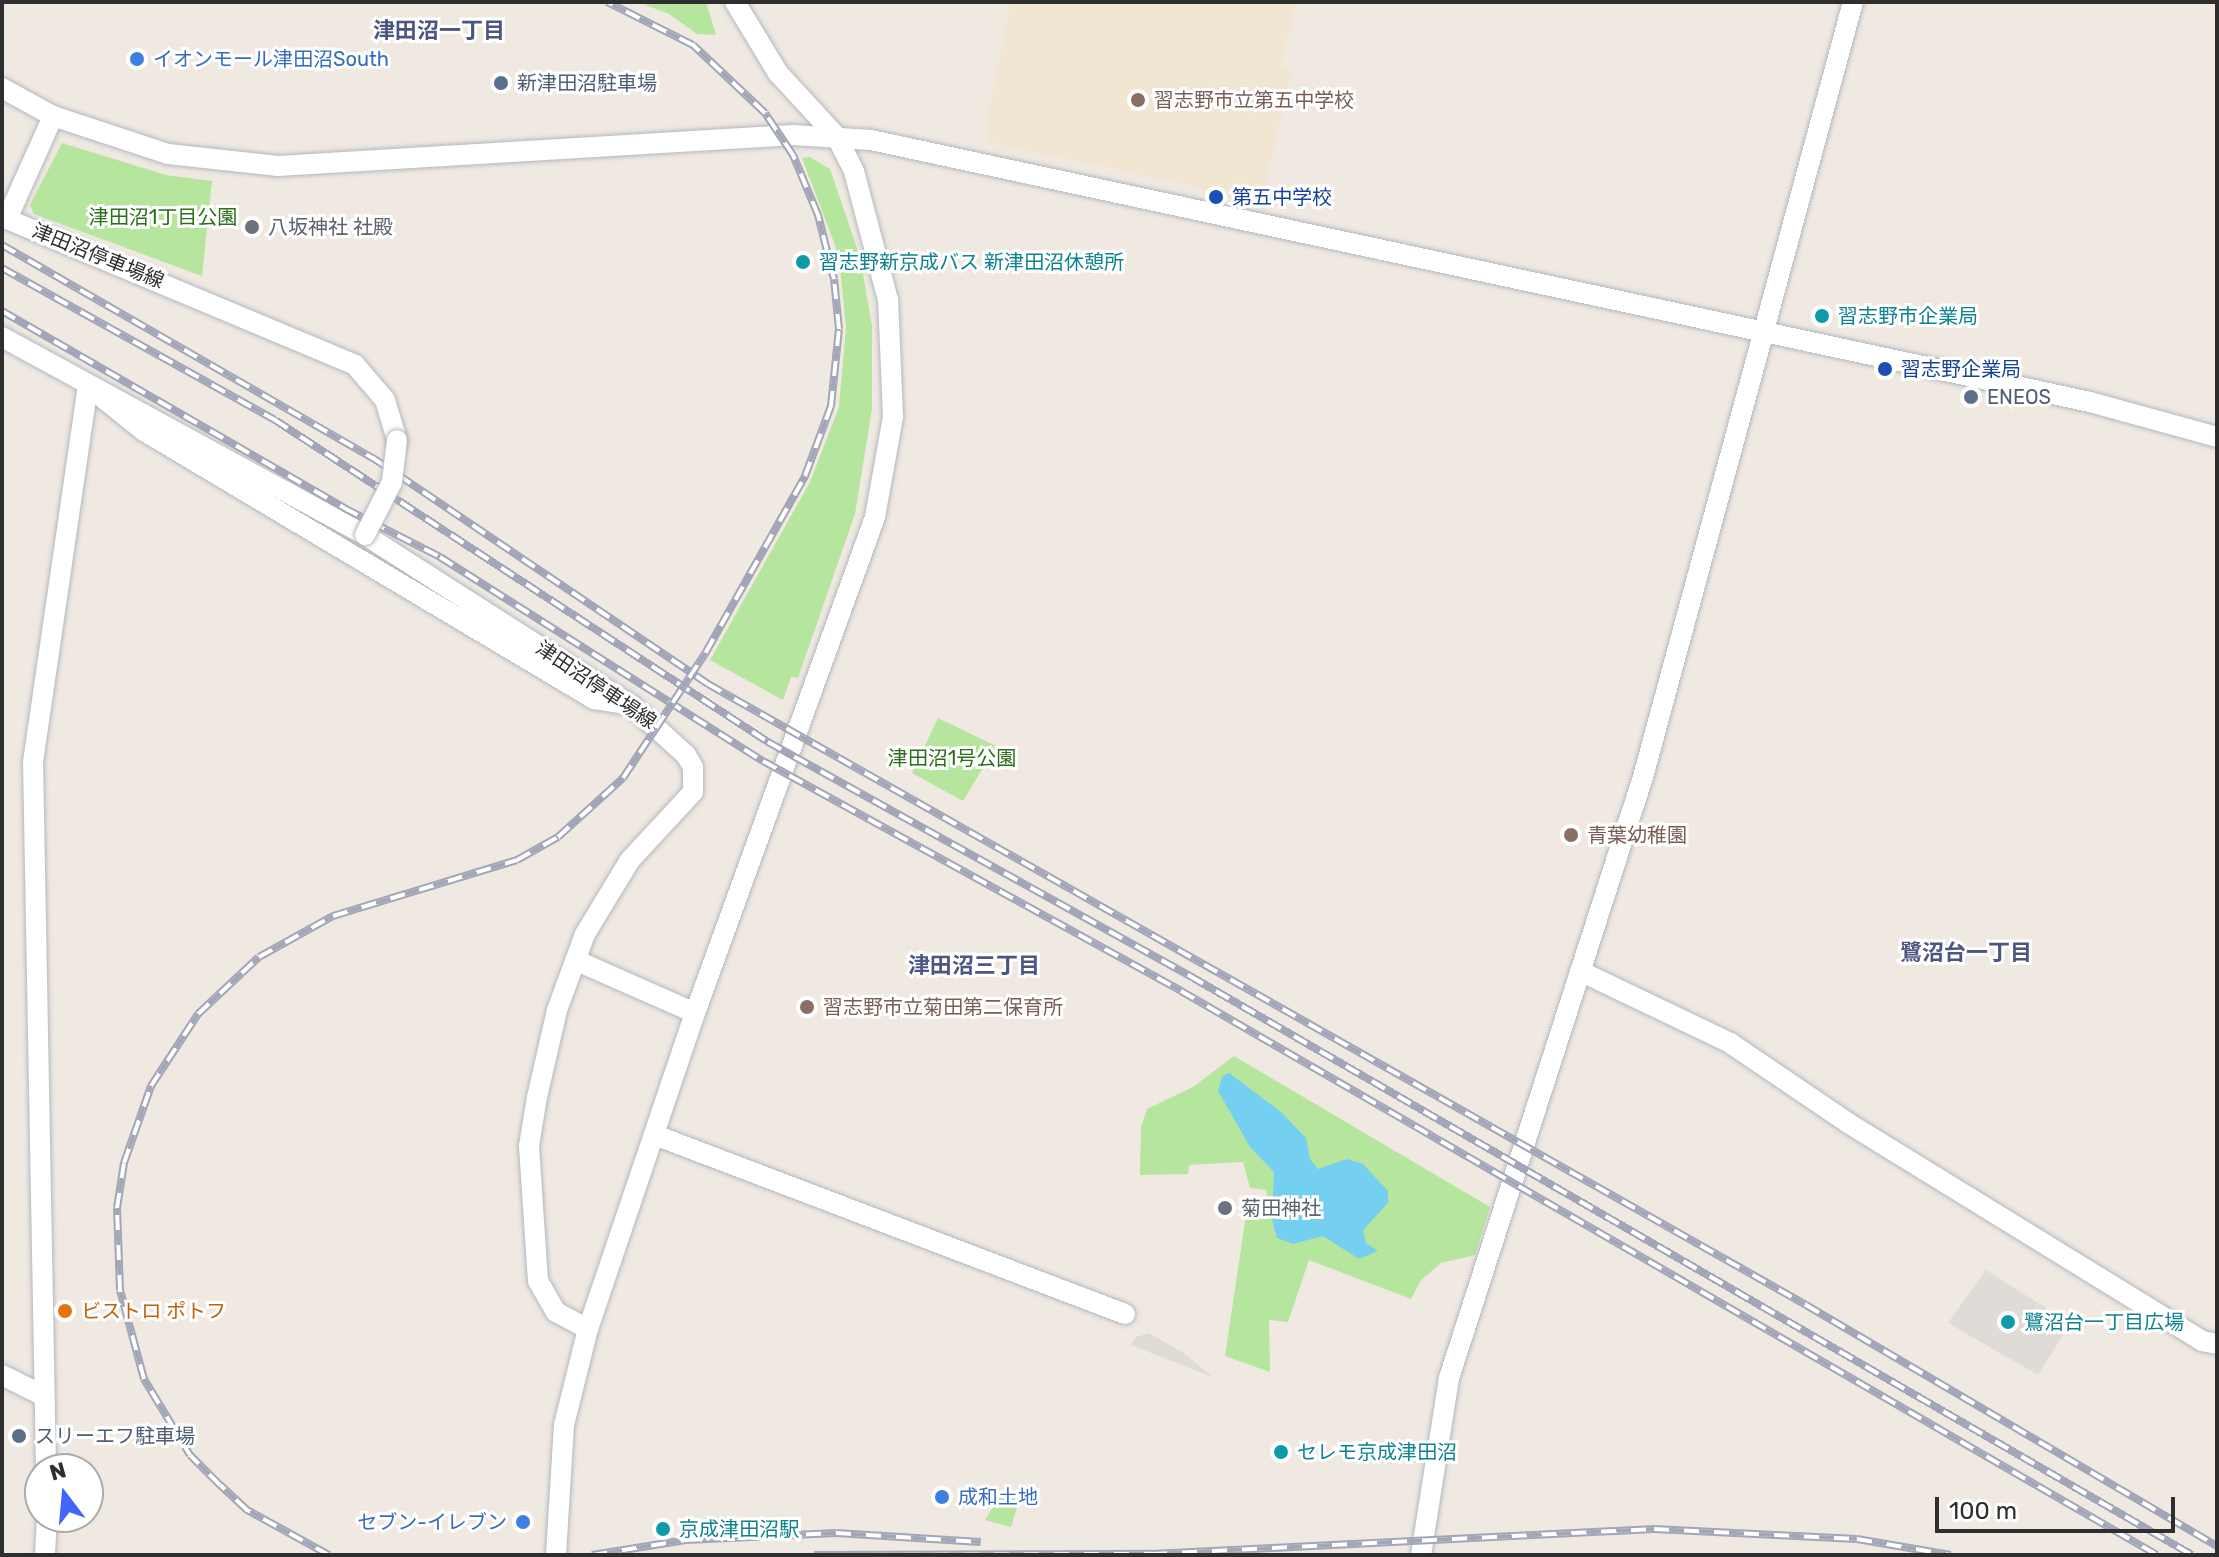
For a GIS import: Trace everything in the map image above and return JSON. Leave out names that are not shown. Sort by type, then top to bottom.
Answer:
[{"type":"street","points":[[556,1555],[564,1425],[588,1329],[695,1013],[870,532],[884,478],[893,417],[888,300],[873,229],[836,136],[778,73],[735,2]]},
{"type":"street","points":[[1421,1555],[1449,1378],[1643,777],[1766,333],[1853,2]]},
{"type":"street","points":[[2,88],[53,116],[168,154],[278,166],[836,136],[978,162],[2090,402],[2217,437]]},
{"type":"street","points":[[5,218],[53,116]]},
{"type":"street","name":"津田沼停車場線","points":[[5,218],[326,349],[373,382],[392,420],[397,461],[384,503],[365,535],[631,705],[686,755],[693,792],[630,860],[575,960],[545,1054],[529,1146],[534,1261],[542,1295],[556,1312],[588,1329]]},
{"type":"street","points":[[2,337],[365,535]]},
{"type":"street","points":[[88,386],[144,431],[594,699],[631,705]]},
{"type":"street","points":[[46,1453],[33,762],[88,386]]},
{"type":"street","points":[[575,960],[695,1013]]},
{"type":"street","points":[[1580,971],[1730,1043],[1861,1132],[2202,1341],[2217,1344]]},
{"type":"street","points":[[655,1135],[1125,1314]]},
{"type":"street","points":[[2,1375],[44,1396]]},
{"type":"street","points":[[45,1555],[46,1533]]},
{"type":"shaded area","name":"習志野市立第五中学校","points":[[1011,2],[1297,2],[1280,66],[1292,69],[1262,201],[991,143],[985,131]]},
{"type":"shaded area","name":"鷺沼台一丁目広場","points":[[1986,1270],[2066,1321],[2068,1327],[2038,1375],[1948,1323]]},
{"type":"shaded area","points":[[1149,1333],[1185,1354],[1214,1378],[1131,1345],[1136,1337]]},
{"type":"green space","points":[[638,2],[706,2],[716,35],[697,34],[669,14]]},
{"type":"green space","name":"津田沼1丁目公園","points":[[62,143],[166,175],[212,181],[202,276],[34,214],[30,205]]},
{"type":"green space","points":[[810,157],[830,169],[860,257],[872,326],[872,409],[855,514],[798,678],[791,677],[783,700],[710,660],[810,482],[839,407],[846,328],[841,277],[835,245],[802,158]]},
{"type":"green space","name":"津田沼1号公園","points":[[938,718],[996,746],[963,801],[912,773]]},
{"type":"green space","points":[[1234,1056],[1490,1207],[1475,1255],[1441,1263],[1421,1280],[1411,1299],[1309,1260],[1288,1322],[1269,1320],[1270,1372],[1225,1356],[1246,1215],[1265,1216],[1267,1190],[1250,1188],[1243,1162],[1189,1165],[1188,1174],[1140,1175],[1141,1127],[1147,1109],[1193,1087]]},
{"type":"green space","points":[[1002,1493],[1019,1500],[1011,1527],[985,1520]]},
{"type":"water","points":[[1229,1073],[1281,1112],[1306,1138],[1310,1159],[1318,1169],[1347,1159],[1363,1164],[1388,1191],[1388,1203],[1363,1230],[1366,1243],[1378,1251],[1359,1259],[1323,1236],[1293,1244],[1277,1238],[1272,1220],[1274,1172],[1250,1147],[1218,1091],[1222,1077]]},
{"type":"railway","points":[[329,1555],[247,1510],[220,1485],[190,1455],[144,1379],[120,1290],[117,1208],[124,1163],[151,1086],[198,1014],[259,957],[333,916],[517,860],[558,837],[623,778],[706,652],[805,476],[831,406],[839,329],[834,279],[818,215],[793,155],[765,113],[693,45],[607,2]]},
{"type":"railway","points":[[2,245],[373,458],[708,684],[1806,1305],[2217,1546]]},
{"type":"railway","points":[[2,268],[275,420],[768,742],[1190,976],[2192,1555]]},
{"type":"railway","points":[[2,311],[344,508],[440,557],[763,761],[1181,991],[2157,1555]]},
{"type":"railway","points":[[814,1555],[1152,1554],[1654,1529],[1857,1539],[1951,1555]]},
{"type":"railway","points":[[592,1555],[686,1540],[836,1533],[981,1542]]},
{"type":"place","name":"イオンモール津田沼South","points":[[137,59]]},
{"type":"place","name":"新津田沼駐車場","points":[[501,83]]},
{"type":"place","name":"習志野市立第五中学校","points":[[1138,100]]},
{"type":"place","name":"第五中学校","points":[[1216,197]]},
{"type":"place","name":"八坂神社 社殿","points":[[252,227]]},
{"type":"place","name":"習志野新京成バス 新津田沼休憩所","points":[[803,262]]},
{"type":"place","name":"習志野市企業局","points":[[1822,316]]},
{"type":"place","name":"習志野企業局","points":[[1885,369]]},
{"type":"place","name":"ENEOS","points":[[1971,397]]},
{"type":"place","name":"青葉幼稚園","points":[[1571,835]]},
{"type":"place","name":"習志野市立菊田第二保育所","points":[[807,1007]]},
{"type":"place","name":"菊田神社","points":[[1225,1208]]},
{"type":"place","name":"ビストロ ポトフ","points":[[65,1311]]},
{"type":"place","name":"鷺沼台一丁目広場","points":[[2008,1322]]},
{"type":"place","name":"スリーエフ駐車場","points":[[19,1436]]},
{"type":"place","name":"セレモ京成津田沼","points":[[1281,1452]]},
{"type":"place","name":"成和土地","points":[[942,1497]]},
{"type":"place","name":"セブン-イレブン","points":[[523,1522]]},
{"type":"place","name":"京成津田沼駅","points":[[663,1529]]},
{"type":"district","name":"津田沼一丁目","points":[[439,31]]},
{"type":"district","name":"鷺沼台一丁目","points":[[1966,953]]},
{"type":"district","name":"津田沼三丁目","points":[[974,966]]}]
